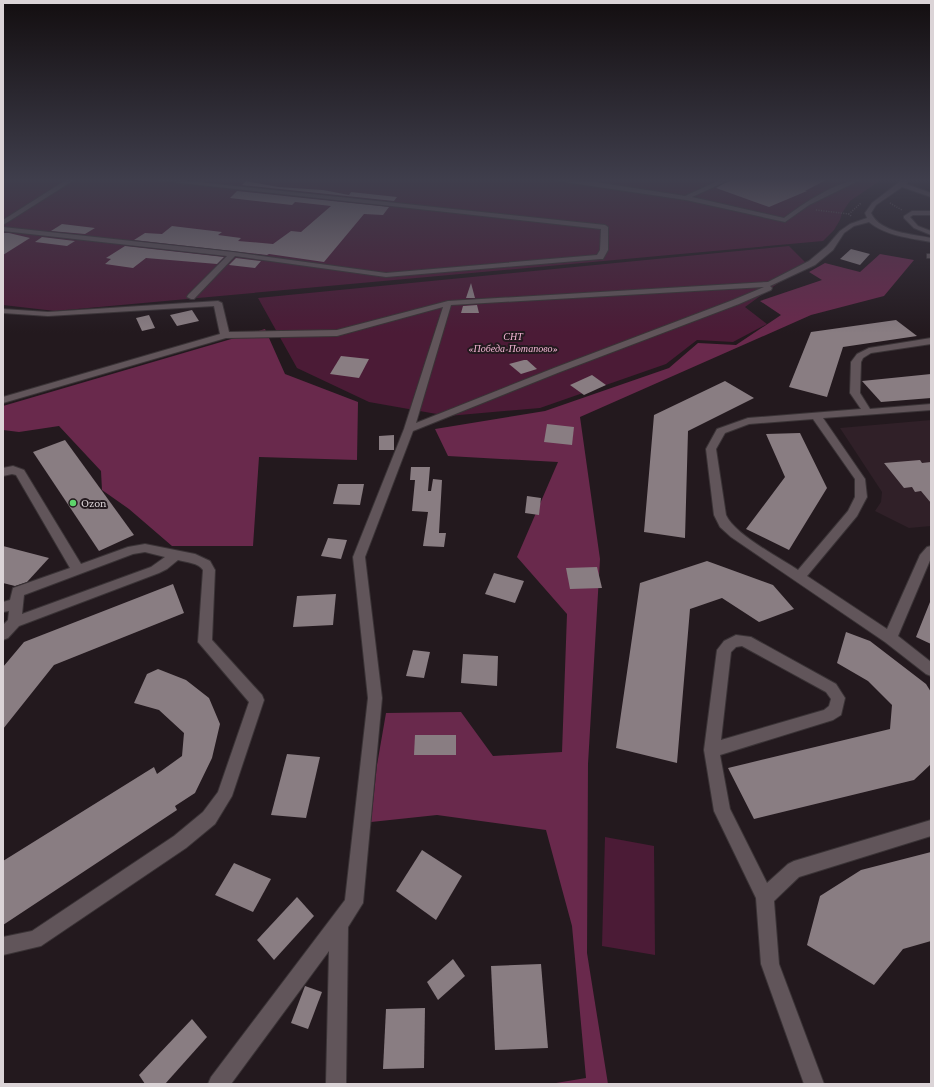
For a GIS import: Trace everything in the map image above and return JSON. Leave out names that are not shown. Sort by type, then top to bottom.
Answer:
[{"type":"street","points":[[19,231],[234,254],[386,275],[600,257],[604,250],[605,231]]},
{"type":"street","points":[[409,429],[565,367],[736,302],[798,274],[830,248],[844,231]]},
{"type":"street","points":[[892,231],[931,240]]},
{"type":"street","points":[[191,297],[234,254]]},
{"type":"street","points":[[3,400],[225,336],[337,333],[448,303],[770,284],[812,263]]},
{"type":"street","points":[[3,310],[48,314],[218,303],[225,336]]},
{"type":"street","points":[[336,1084],[339,924],[354,903],[375,698],[359,557],[409,429],[448,303]]},
{"type":"street","points":[[868,412],[855,393],[856,362],[860,356],[869,351],[931,341]]},
{"type":"street","points":[[931,407],[748,421],[721,431],[711,448],[720,515],[724,524],[735,534],[800,576],[890,638],[931,670]]},
{"type":"street","points":[[800,576],[853,513],[861,497],[860,479],[816,417]]},
{"type":"street","points":[[3,472],[13,470],[20,473],[78,570]]},
{"type":"street","points":[[3,946],[35,940],[180,842],[209,818],[224,796],[257,700],[205,642],[208,567],[202,561],[145,548],[139,548],[18,592],[14,622]]},
{"type":"street","points":[[890,638],[926,556],[931,550]]},
{"type":"street","points":[[3,634],[14,622],[155,570],[163,566],[176,555]]},
{"type":"street","points":[[3,607],[17,604]]},
{"type":"street","points":[[712,750],[828,715],[836,710],[838,698],[830,688],[746,640],[737,640],[729,643],[724,650],[712,750],[722,811],[765,897],[770,964],[814,1084]]},
{"type":"street","points":[[765,897],[794,870],[931,828]]},
{"type":"street","points":[[218,1084],[354,903]]},
{"type":"shaded area","points":[[880,254],[914,260],[884,296],[811,315],[580,417],[600,559],[588,764],[587,953],[608,1084],[550,1084],[586,1078],[572,926],[546,830],[437,815],[371,822],[377,765],[386,713],[461,712],[493,756],[562,752],[567,614],[517,557],[558,462],[448,456],[435,429],[545,411],[669,368],[698,343],[736,345],[781,315],[760,301],[822,280],[809,272],[825,263],[860,272]]},
{"type":"shaded area","points":[[265,329],[285,374],[358,402],[357,460],[259,457],[253,546],[172,546],[129,509],[102,490],[101,471],[59,426],[19,432],[3,430],[3,406]]},
{"type":"shaded area","points":[[931,420],[931,526],[909,528],[875,511],[881,502],[882,492],[840,428]]},
{"type":"green space","points":[[3,231],[833,231],[823,241],[55,311],[3,305]]},
{"type":"green space","name":"СНТ «Победа-Потапово»","points":[[789,246],[806,263],[745,307],[767,324],[733,342],[697,340],[666,364],[540,408],[448,416],[369,402],[297,368],[258,298]]},
{"type":"green space","points":[[605,837],[654,846],[655,955],[602,946]]},
{"type":"building","points":[[51,231],[90,231],[85,234]]},
{"type":"building","points":[[166,231],[211,231],[222,232],[218,235],[241,238],[238,241],[273,244],[291,231],[301,232],[302,231],[350,231],[324,262],[269,254],[267,255],[134,240],[145,233],[162,234]]},
{"type":"building","points":[[3,233],[9,233],[30,238],[3,255]]},
{"type":"building","points":[[42,237],[75,241],[67,246],[35,242]]},
{"type":"building","points":[[125,246],[224,257],[217,264],[146,258],[133,268],[105,264],[111,259],[106,258]]},
{"type":"building","points":[[851,249],[870,254],[860,265],[840,259]]},
{"type":"building","points":[[236,258],[261,261],[255,268],[229,265]]},
{"type":"building","points":[[471,283],[475,298],[466,298]]},
{"type":"building","points":[[477,305],[479,313],[461,313],[463,306]]},
{"type":"building","points":[[192,310],[199,321],[177,326],[170,315]]},
{"type":"building","points":[[149,315],[155,328],[142,331],[136,318]]},
{"type":"building","points":[[896,320],[917,336],[843,347],[827,397],[789,387],[811,332]]},
{"type":"building","points":[[341,356],[369,359],[359,378],[330,374]]},
{"type":"building","points":[[527,360],[537,369],[521,374],[509,364]]},
{"type":"building","points":[[931,374],[931,398],[881,402],[862,381]]},
{"type":"building","points":[[592,375],[606,385],[584,395],[570,385]]},
{"type":"building","points":[[725,381],[754,398],[688,431],[685,538],[644,532],[654,415]]},
{"type":"building","points":[[547,424],[574,427],[572,445],[544,442]]},
{"type":"building","points":[[800,433],[827,488],[789,550],[746,529],[785,477],[766,434]]},
{"type":"building","points":[[394,435],[394,450],[379,450],[379,436]]},
{"type":"building","points":[[65,440],[134,535],[99,551],[33,452]]},
{"type":"building","points":[[920,460],[922,463],[931,462],[931,503],[921,491],[915,492],[912,487],[904,488],[884,463]]},
{"type":"building","points":[[411,467],[430,467],[428,491],[431,491],[433,479],[442,480],[439,533],[446,533],[444,547],[423,546],[428,512],[412,511],[415,480],[410,480]]},
{"type":"building","points":[[338,484],[364,484],[360,505],[333,504]]},
{"type":"building","points":[[527,496],[541,498],[539,515],[525,513]]},
{"type":"building","points":[[328,538],[347,540],[341,559],[321,556]]},
{"type":"building","points":[[3,546],[49,558],[27,582],[15,586],[3,583]]},
{"type":"building","points":[[707,561],[773,585],[794,609],[759,622],[722,598],[690,609],[677,763],[616,748],[640,583]]},
{"type":"building","points":[[597,567],[602,588],[570,589],[566,568]]},
{"type":"building","points":[[494,573],[524,581],[515,603],[485,594]]},
{"type":"building","points":[[173,584],[184,613],[54,665],[3,729],[3,667],[24,642]]},
{"type":"building","points":[[336,594],[333,625],[293,627],[297,596]]},
{"type":"building","points":[[931,602],[931,644],[916,637]]},
{"type":"building","points":[[846,632],[870,641],[926,684],[931,692],[931,764],[914,780],[754,819],[728,768],[890,729],[892,705],[868,681],[837,663]]},
{"type":"building","points":[[413,650],[430,652],[424,678],[406,676]]},
{"type":"building","points":[[463,654],[498,656],[497,686],[461,683]]},
{"type":"building","points":[[158,669],[186,680],[209,698],[220,724],[212,758],[195,793],[175,806],[177,810],[3,925],[3,861],[154,767],[157,774],[182,756],[184,733],[159,710],[134,703],[147,674]]},
{"type":"building","points":[[415,735],[456,735],[456,755],[414,755]]},
{"type":"building","points":[[287,754],[320,757],[306,818],[271,815]]},
{"type":"building","points":[[422,850],[462,876],[436,920],[396,891]]},
{"type":"building","points":[[931,852],[931,941],[903,949],[874,985],[807,945],[820,896],[861,870]]},
{"type":"building","points":[[234,863],[271,879],[253,912],[215,895]]},
{"type":"building","points":[[297,897],[314,916],[274,960],[257,940]]},
{"type":"building","points":[[453,959],[465,976],[438,1000],[427,982]]},
{"type":"building","points":[[541,964],[548,1048],[495,1050],[491,966]]},
{"type":"building","points":[[305,986],[322,992],[308,1029],[291,1023]]},
{"type":"building","points":[[425,1008],[424,1068],[383,1069],[386,1009]]},
{"type":"building","points":[[192,1019],[207,1037],[165,1084],[145,1084],[139,1075]]},
{"type":"place","name":"Ozon","points":[[73,503]]}]
